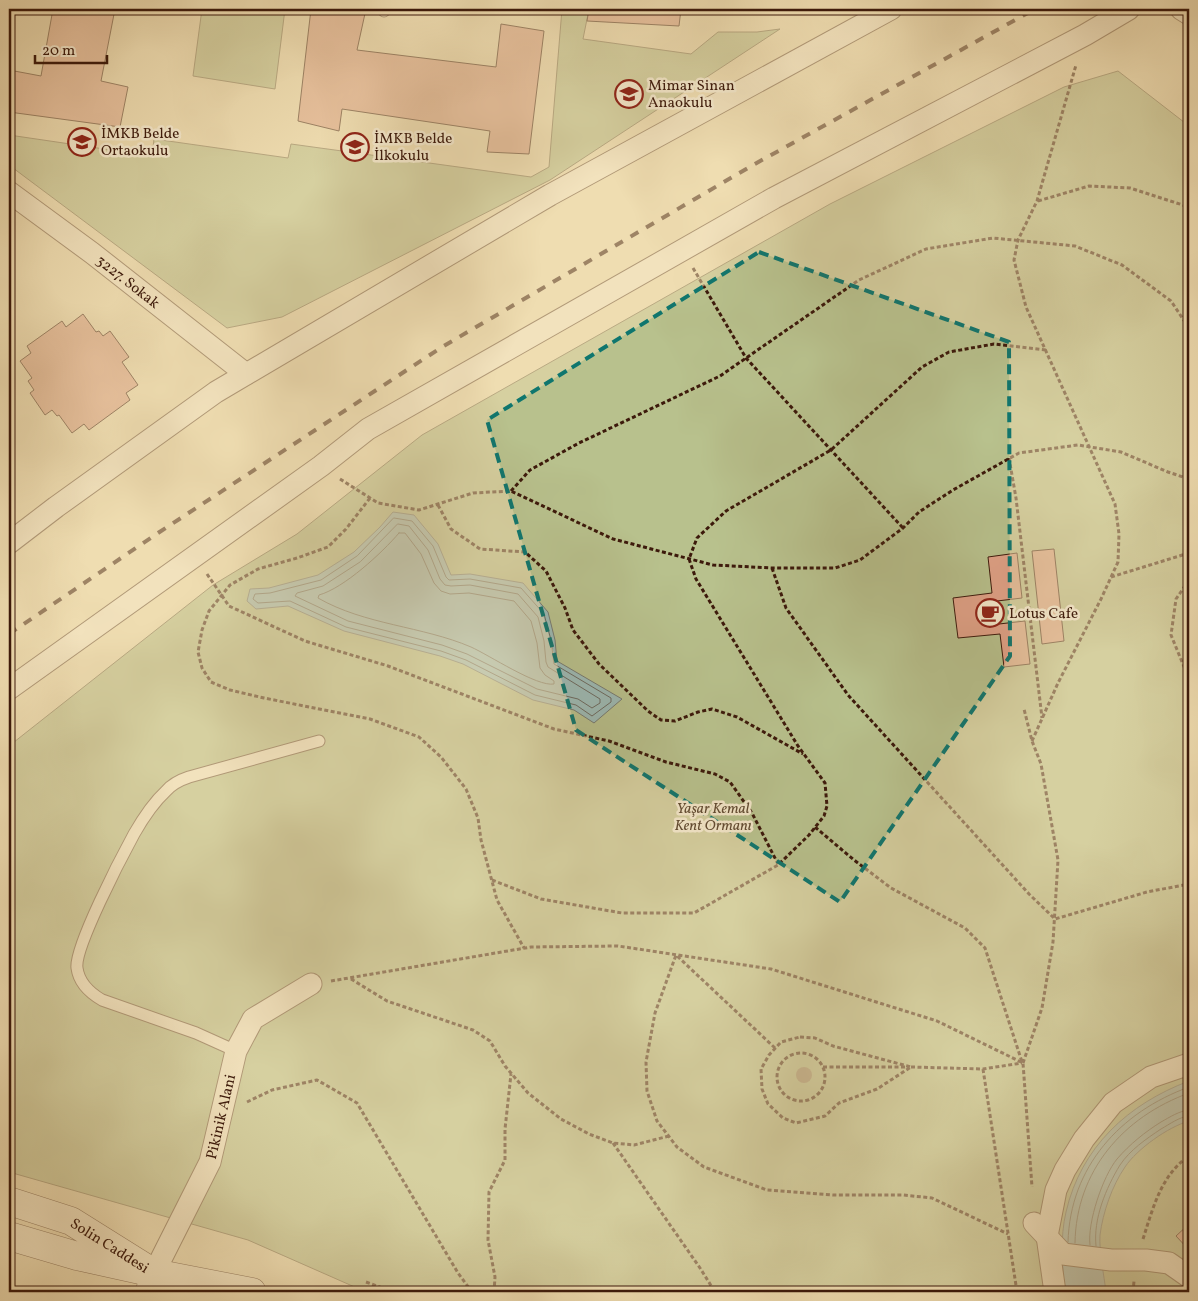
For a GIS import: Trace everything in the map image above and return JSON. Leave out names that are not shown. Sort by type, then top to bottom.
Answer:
[{"type":"street","points":[[9,543],[216,392],[550,195],[891,9]]},
{"type":"street","points":[[9,689],[320,466],[368,429],[774,198],[1085,35],[1129,9]]},
{"type":"street","points":[[1181,9],[1189,14]]},
{"type":"street","name":"3227. Sokak","points":[[9,192],[92,253],[246,374]]},
{"type":"street","name":"Pikinik Alani","points":[[152,1282],[210,1162],[236,1051],[254,1019],[311,984]]},
{"type":"street","points":[[1055,1292],[1041,1230],[1065,1170],[1084,1139],[1113,1103],[1151,1077],[1189,1064]]},
{"type":"street","name":"Solin Caddesi","points":[[9,1201],[71,1221],[152,1282]]},
{"type":"street","points":[[1041,1230],[1063,1254],[1112,1260],[1146,1260],[1169,1264],[1189,1277]]},
{"type":"street","name":"Solin Caddesi","points":[[9,1236],[77,1256],[152,1282]]},
{"type":"street","points":[[152,1282],[252,1292]]},
{"type":"lane","points":[[236,1051],[196,1033],[102,1000],[92,994],[79,976],[76,966],[82,942],[134,834],[166,790],[173,784],[189,777],[319,741]]},
{"type":"path","points":[[1032,741],[1058,683],[1118,562],[1119,534],[1115,504],[1026,307],[1014,260],[1018,240],[1037,201],[1085,35]]},
{"type":"path","points":[[1037,201],[1089,186],[1130,188],[1189,207]]},
{"type":"path","points":[[511,491],[530,470],[579,443],[720,376],[859,280],[926,249],[993,238],[1075,246],[1122,265],[1171,301],[1189,328]]},
{"type":"path","points":[[682,251],[746,358],[903,528]]},
{"type":"path","points":[[492,880],[540,899],[622,913],[694,913],[778,864],[824,816],[827,806],[825,783],[805,756],[696,580],[689,559],[696,538],[726,511],[831,450],[922,367],[949,352],[994,344],[1046,350]]},
{"type":"path","points":[[320,466],[378,503],[419,510],[473,493],[511,491],[613,539],[713,565],[772,568],[835,568],[860,560],[903,528],[919,512],[953,490],[1019,453],[1078,444],[1121,452],[1189,479]]},
{"type":"path","points":[[1009,458],[1016,498],[1042,718]]},
{"type":"path","points":[[370,498],[346,529],[328,547],[258,569],[230,585],[209,611],[202,630],[198,652],[202,668],[211,682],[230,690],[370,719],[419,738],[442,757],[466,789],[478,818],[481,840],[497,900],[524,948]]},
{"type":"path","points":[[438,505],[451,529],[480,549],[525,552],[546,571],[573,630],[599,664],[648,711],[661,720],[675,721],[712,709],[737,717],[805,756]]},
{"type":"path","points":[[1111,577],[1189,553]]},
{"type":"path","points":[[194,556],[229,606],[305,641],[388,666],[554,729],[608,741],[666,762],[715,774],[730,782],[752,813],[778,864]]},
{"type":"path","points":[[772,568],[786,608],[848,695],[1029,894],[1055,919]]},
{"type":"path","points":[[1189,580],[1176,600],[1171,635],[1189,679]]},
{"type":"path","points":[[1023,1062],[1042,1008],[1053,942],[1058,860],[1042,764],[1032,741],[1024,709]]},
{"type":"path","points":[[815,827],[891,888],[965,928],[985,948],[1023,1062],[1041,1230]]},
{"type":"path","points":[[1055,919],[1147,892],[1189,884]]},
{"type":"path","points":[[311,984],[524,948],[618,946],[771,969],[937,1020],[1023,1062]]},
{"type":"path","points":[[676,955],[775,1048]]},
{"type":"path","points":[[676,955],[656,1013],[646,1062],[647,1091],[657,1122],[677,1147],[704,1167],[767,1190],[833,1195],[903,1195],[932,1198],[1008,1234]]},
{"type":"path","points":[[350,978],[387,1001],[473,1030],[490,1041],[528,1093],[561,1119],[589,1134],[613,1143],[634,1145],[669,1136]]},
{"type":"path","points":[[800,1037],[815,1038],[833,1046],[911,1067],[877,1089],[839,1103],[826,1116],[796,1123],[783,1118],[768,1104],[762,1089],[761,1069],[769,1055],[781,1042],[800,1037]]},
{"type":"path","points":[[823,1067],[825,1075],[821,1090],[816,1096],[808,1100],[800,1101],[786,1096],[778,1083],[779,1068],[789,1056],[796,1054],[811,1056],[823,1067],[983,1069],[1023,1062]]},
{"type":"path","points":[[983,1069],[1017,1292]]},
{"type":"path","points":[[494,1292],[495,1277],[488,1240],[489,1192],[505,1160],[505,1129],[512,1073]]},
{"type":"path","points":[[221,1114],[272,1090],[316,1080],[357,1103],[458,1272],[472,1292]]},
{"type":"path","points":[[613,1143],[715,1292]]},
{"type":"path","points":[[1134,1292],[1136,1260],[1152,1210],[1168,1175],[1189,1156]]},
{"type":"path","points":[[366,1282],[393,1292]]},
{"type":"highlighted area","points":[[759,252],[1009,342],[1010,656],[840,902],[576,730],[487,420]]},
{"type":"green space","points":[[202,9],[285,9],[275,89],[193,76]]},
{"type":"green space","points":[[562,9],[589,9],[583,39],[691,54],[718,32],[757,32],[780,29],[550,180],[282,317],[227,328],[9,165],[9,135],[152,156],[154,139],[288,158],[291,144],[531,177],[549,167]]},
{"type":"green space","name":"Yaşar Kemal Kent Ormanı","points":[[1118,71],[1189,126],[1189,1292],[366,1292],[248,1240],[9,1172],[9,746],[213,585],[297,534],[422,435],[830,204],[1064,87]]},
{"type":"water","points":[[393,512],[414,515],[438,544],[451,575],[470,574],[523,583],[548,612],[555,640],[557,661],[622,699],[594,723],[574,710],[533,700],[463,664],[440,656],[344,631],[288,606],[256,609],[247,601],[250,589],[269,588],[318,575],[354,552]]},
{"type":"water","points":[[1189,1081],[1189,1121],[1163,1133],[1137,1153],[1120,1174],[1112,1191],[1103,1217],[1100,1235],[1106,1292],[1065,1292],[1062,1252],[1064,1222],[1073,1189],[1083,1167],[1095,1148],[1127,1115],[1146,1102]]},
{"type":"building","points":[[53,9],[115,9],[101,81],[128,87],[120,127],[9,112],[9,70],[41,76]]},
{"type":"building","points":[[311,9],[366,9],[357,50],[496,67],[501,24],[544,31],[529,154],[487,152],[490,131],[342,109],[339,131],[298,121]]},
{"type":"building","points":[[589,9],[681,9],[679,26],[587,21]]},
{"type":"building","points":[[83,314],[96,332],[99,331],[103,336],[110,331],[129,357],[122,362],[138,385],[126,393],[130,400],[89,430],[84,424],[72,433],[59,415],[57,416],[52,410],[45,415],[30,393],[34,390],[28,381],[32,378],[20,361],[31,353],[27,346],[62,321],[66,327]]},
{"type":"building","points":[[1054,549],[1064,641],[1042,644],[1032,551]]},
{"type":"building","points":[[1017,553],[1022,598],[997,601],[999,624],[1025,621],[1030,664],[1004,667],[1000,634],[958,638],[953,598],[992,593],[988,557]]},
{"type":"building","points":[[1189,1224],[1189,1250],[1176,1236]]},
{"type":"railway","points":[[9,634],[158,533],[442,347],[753,165],[1035,9]]},
{"type":"place","name":"Mimar Sinan Anaokulu","points":[[629,94]]},
{"type":"place","name":"İMKB Belde Ortaokulu","points":[[82,142]]},
{"type":"place","name":"İMKB Belde İlkokulu","points":[[355,147]]},
{"type":"place","name":"Lotus Cafe","points":[[990,613]]}]
